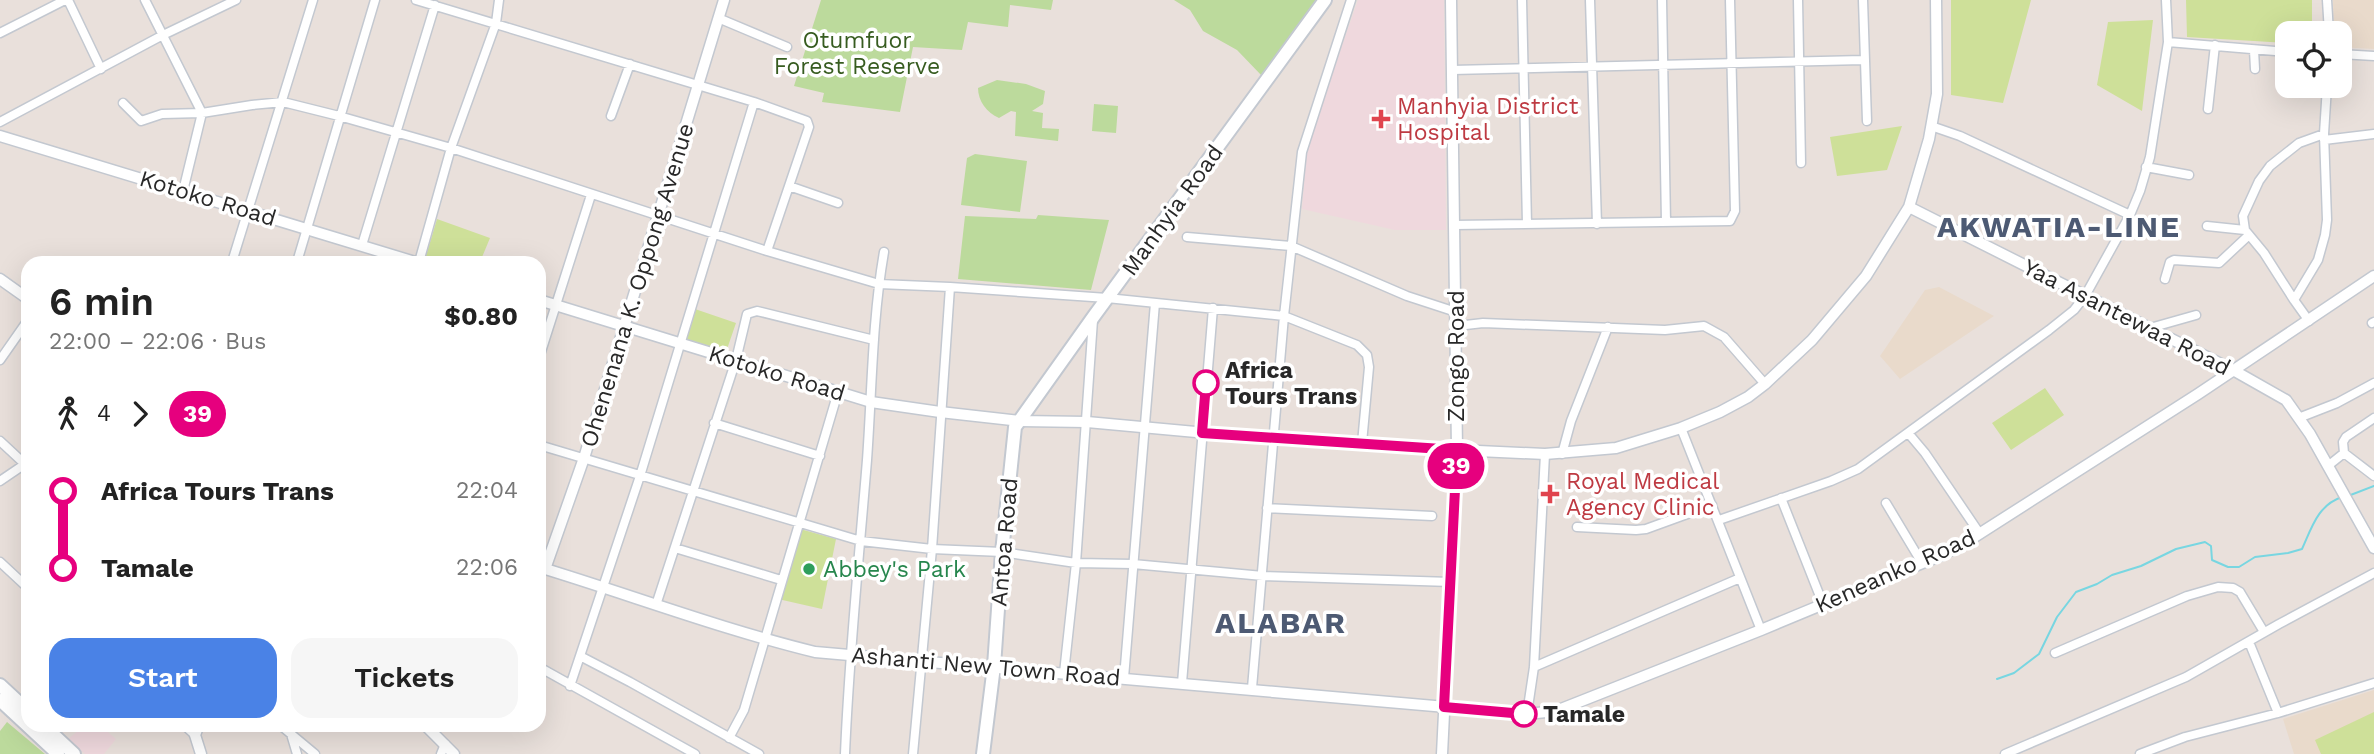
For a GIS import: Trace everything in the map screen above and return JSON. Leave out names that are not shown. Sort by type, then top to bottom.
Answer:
[{"type":"main road","name":"Manhyia Road","points":[[1020,421],[1325,0]]},
{"type":"main road","name":"Antoa Road","points":[[983,754],[994,666],[1013,436],[1020,421]]},
{"type":"main road","points":[[0,685],[21,704]]},
{"type":"main road","points":[[0,700],[21,716]]},
{"type":"main road","points":[[41,732],[74,754]]},
{"type":"main road","points":[[46,732],[58,754]]},
{"type":"street","points":[[0,33],[66,0],[101,69]]},
{"type":"street","points":[[145,0],[202,113],[183,191]]},
{"type":"street","points":[[0,122],[163,35],[236,0]]},
{"type":"street","points":[[234,256],[313,0]]},
{"type":"street","points":[[299,256],[375,0]]},
{"type":"street","points":[[416,0],[754,102],[809,124],[767,251]]},
{"type":"street","points":[[419,256],[451,148],[496,23],[499,0]]},
{"type":"street","name":"Ohenenana K. Oppong Avenue","points":[[546,558],[584,458],[724,0]]},
{"type":"street","points":[[1252,688],[1284,316],[1302,152],[1352,0]]},
{"type":"street","name":"Zongo Road","points":[[1443,754],[1457,450],[1451,0]]},
{"type":"street","points":[[1522,0],[1527,224]]},
{"type":"street","points":[[1590,0],[1597,223]]},
{"type":"street","points":[[1662,0],[1666,222]]},
{"type":"street","points":[[1455,225],[1725,222],[1733,217],[1730,0]]},
{"type":"street","points":[[1798,0],[1801,163]]},
{"type":"street","points":[[1863,0],[1867,121]]},
{"type":"street","points":[[1020,421],[1087,422],[1273,439],[1562,454],[1616,448],[1682,428],[1735,405],[1765,384],[1812,340],[1877,261],[1909,207],[1937,94],[1936,0]]},
{"type":"street","points":[[1719,520],[1857,470],[2061,322],[2085,296],[2130,215],[2147,167],[2168,42],[2166,0]]},
{"type":"street","points":[[2327,0],[2328,21]]},
{"type":"street","points":[[362,245],[435,5]]},
{"type":"street","points":[[718,18],[787,47]]},
{"type":"street","points":[[2168,42],[2275,51]]},
{"type":"street","points":[[2208,108],[2215,45]]},
{"type":"street","points":[[2254,50],[2255,69]]},
{"type":"street","points":[[2352,55],[2374,56]]},
{"type":"street","points":[[1452,70],[1863,60]]},
{"type":"street","points":[[611,116],[630,64]]},
{"type":"street","points":[[2294,300],[2318,260],[2323,246],[2327,220],[2324,136],[2326,98]]},
{"type":"street","points":[[123,103],[141,121],[162,114],[202,113],[283,102],[451,148],[767,251],[879,284],[1107,299],[1284,316],[1357,345],[1367,355],[1369,367],[1362,443]]},
{"type":"street","points":[[570,686],[640,475],[712,232],[754,102]]},
{"type":"street","points":[[1931,126],[1960,136],[2130,215]]},
{"type":"street","points":[[2309,321],[2247,232],[2244,216],[2247,205],[2270,166],[2299,143],[2324,136],[2374,134]]},
{"type":"street","name":"Kotoko Road","points":[[0,136],[398,256]]},
{"type":"street","points":[[2147,167],[2189,175]]},
{"type":"street","points":[[789,186],[838,203]]},
{"type":"street","points":[[546,336],[591,195]]},
{"type":"street","name":"Yaa Asantewaa Road","points":[[1909,207],[2233,370],[2286,400],[2301,417],[2374,548]]},
{"type":"street","points":[[2207,226],[2247,232]]},
{"type":"street","points":[[2165,279],[2170,262],[2174,260],[2219,263],[2247,232]]},
{"type":"street","points":[[1188,237],[1291,246],[1407,296],[1456,312]]},
{"type":"street","points":[[845,754],[849,654],[861,541],[874,340],[884,252]]},
{"type":"street","name":"Keneanko Road","points":[[1444,707],[1527,714],[1556,711],[1922,563],[1980,534],[2374,276]]},
{"type":"street","points":[[0,279],[21,294]]},
{"type":"street","points":[[913,754],[932,549],[950,287]]},
{"type":"street","name":"Kotoko Road","points":[[546,302],[871,402],[1020,421]]},
{"type":"street","points":[[1124,678],[1155,303]]},
{"type":"street","points":[[1182,683],[1213,308]]},
{"type":"street","points":[[656,605],[736,360],[747,314],[757,311],[874,340]]},
{"type":"street","points":[[2150,328],[2196,315]]},
{"type":"street","points":[[1063,673],[1076,563],[1094,316]]},
{"type":"street","points":[[1457,326],[1483,323],[1665,330],[1696,326],[1711,328],[1724,337],[1765,384]]},
{"type":"street","points":[[1562,454],[1571,421],[1608,327]]},
{"type":"street","points":[[0,360],[21,330]]},
{"type":"street","points":[[2301,417],[2337,403],[2374,383]]},
{"type":"street","points":[[729,738],[741,719],[838,392]]},
{"type":"street","points":[[2372,473],[2344,453],[2343,442],[2346,437],[2374,418]]},
{"type":"street","points":[[714,423],[820,456]]},
{"type":"street","points":[[1682,428],[1761,630]]},
{"type":"street","points":[[1909,434],[1980,534]]},
{"type":"street","points":[[0,441],[21,461]]},
{"type":"street","points":[[546,447],[861,541],[932,549],[1002,552],[1076,563],[1133,564],[1262,576],[1451,582]]},
{"type":"street","points":[[2329,466],[2344,453]]},
{"type":"street","points":[[1527,714],[1534,667],[1545,454]]},
{"type":"street","points":[[0,481],[21,469]]},
{"type":"street","points":[[1782,498],[1823,604]]},
{"type":"street","points":[[1886,503],[1922,563]]},
{"type":"street","points":[[1577,527],[1646,529],[1712,505]]},
{"type":"street","points":[[1267,508],[1432,516]]},
{"type":"street","points":[[675,548],[781,580]]},
{"type":"street","points":[[0,562],[21,582]]},
{"type":"street","name":"Ashanti New Town Road","points":[[546,569],[764,639],[815,652],[1252,688],[1444,707]]},
{"type":"street","points":[[2005,754],[2186,677],[2374,573]]},
{"type":"street","points":[[1534,667],[1740,578]]},
{"type":"street","points":[[2055,653],[2187,596],[2218,587],[2233,588],[2240,592],[2264,632]]},
{"type":"street","points":[[2249,642],[2278,713]]},
{"type":"street","points":[[580,656],[759,754]]},
{"type":"street","points":[[546,671],[695,754]]},
{"type":"street","points":[[2140,754],[2155,751],[2185,737],[2278,713],[2374,683]]},
{"type":"street","points":[[197,732],[201,754]]},
{"type":"street","points":[[289,732],[314,754]]},
{"type":"street","points":[[430,732],[443,749],[454,754]]},
{"type":"street","points":[[291,734],[297,754]]},
{"type":"shaded area","name":"Manhyia District Hospital","points":[[1358,0],[1444,0],[1446,230],[1395,230],[1302,209],[1307,146]]},
{"type":"shaded area","points":[[2333,0],[2374,0],[2374,49],[2352,48],[2352,21],[2334,21]]},
{"type":"shaded area","points":[[1939,287],[1994,316],[1900,379],[1880,356],[1925,290]]},
{"type":"shaded area","points":[[2374,690],[2374,754],[2294,754],[2283,719]]},
{"type":"shaded area","points":[[76,732],[108,732],[116,739],[104,754],[85,754],[68,739]]},
{"type":"green space","name":"Otumfuor Forest Reserve","points":[[821,0],[1053,0],[1051,10],[1010,5],[1008,27],[968,22],[962,50],[913,47],[900,112],[822,102],[824,93],[794,86]]},
{"type":"green space","points":[[1174,0],[1316,0],[1262,76],[1237,50],[1203,31],[1190,10]]},
{"type":"green space","points":[[1951,0],[2031,0],[2003,103],[1951,95]]},
{"type":"green space","points":[[2186,0],[2312,0],[2312,21],[2275,21],[2275,42],[2187,37]]},
{"type":"green space","points":[[2153,20],[2142,111],[2097,85],[2108,22]]},
{"type":"green space","points":[[997,80],[1026,84],[1045,91],[1043,104],[1032,111],[1043,113],[1042,128],[1059,129],[1058,141],[1015,136],[1016,112],[1011,111],[999,118],[987,110],[981,102],[978,88]]},
{"type":"green space","points":[[1094,104],[1118,106],[1116,133],[1092,131]]},
{"type":"green space","points":[[1902,126],[1887,170],[1837,176],[1830,137]]},
{"type":"green space","points":[[975,154],[1027,161],[1020,212],[961,205],[967,158]]},
{"type":"green space","points":[[1038,215],[1109,220],[1091,290],[958,279],[965,216],[1036,219]]},
{"type":"green space","points":[[437,219],[490,238],[482,256],[426,256]]},
{"type":"green space","points":[[695,309],[736,323],[726,352],[685,340]]},
{"type":"green space","points":[[2045,388],[2064,415],[2011,450],[1992,423]]},
{"type":"green space","name":"Abbey's Park","points":[[800,529],[836,539],[822,609],[778,599]]},
{"type":"green space","points":[[2374,712],[2374,754],[2321,754],[2315,740]]},
{"type":"green space","points":[[7,722],[45,754],[0,754],[0,731]]},
{"type":"waterway","points":[[2348,496],[2374,486]]},
{"type":"waterway","points":[[1997,679],[2014,673],[2039,654],[2057,617],[2076,592],[2176,549],[2205,542],[2211,546],[2212,560],[2228,567],[2239,567],[2255,557],[2302,549],[2321,511],[2342,497]]},
{"type":"bus line","name":"39","points":[[1206,383],[1202,433],[1457,450],[1444,707],[1524,714]]},
{"type":"place","name":"Manhyia District Hospital","points":[[1381,119]]},
{"type":"place","name":"Africa Tours Trans","points":[[1206,383]]},
{"type":"place","name":"Royal Medical Agency Clinic","points":[[1550,494]]},
{"type":"place","name":"Abbey's Park","points":[[809,569]]},
{"type":"place","name":"Tamale","points":[[1524,714]]},
{"type":"district","name":"AKWATIA-LINE","points":[[2059,227]]},
{"type":"district","name":"ALABAR","points":[[1281,623]]}]
